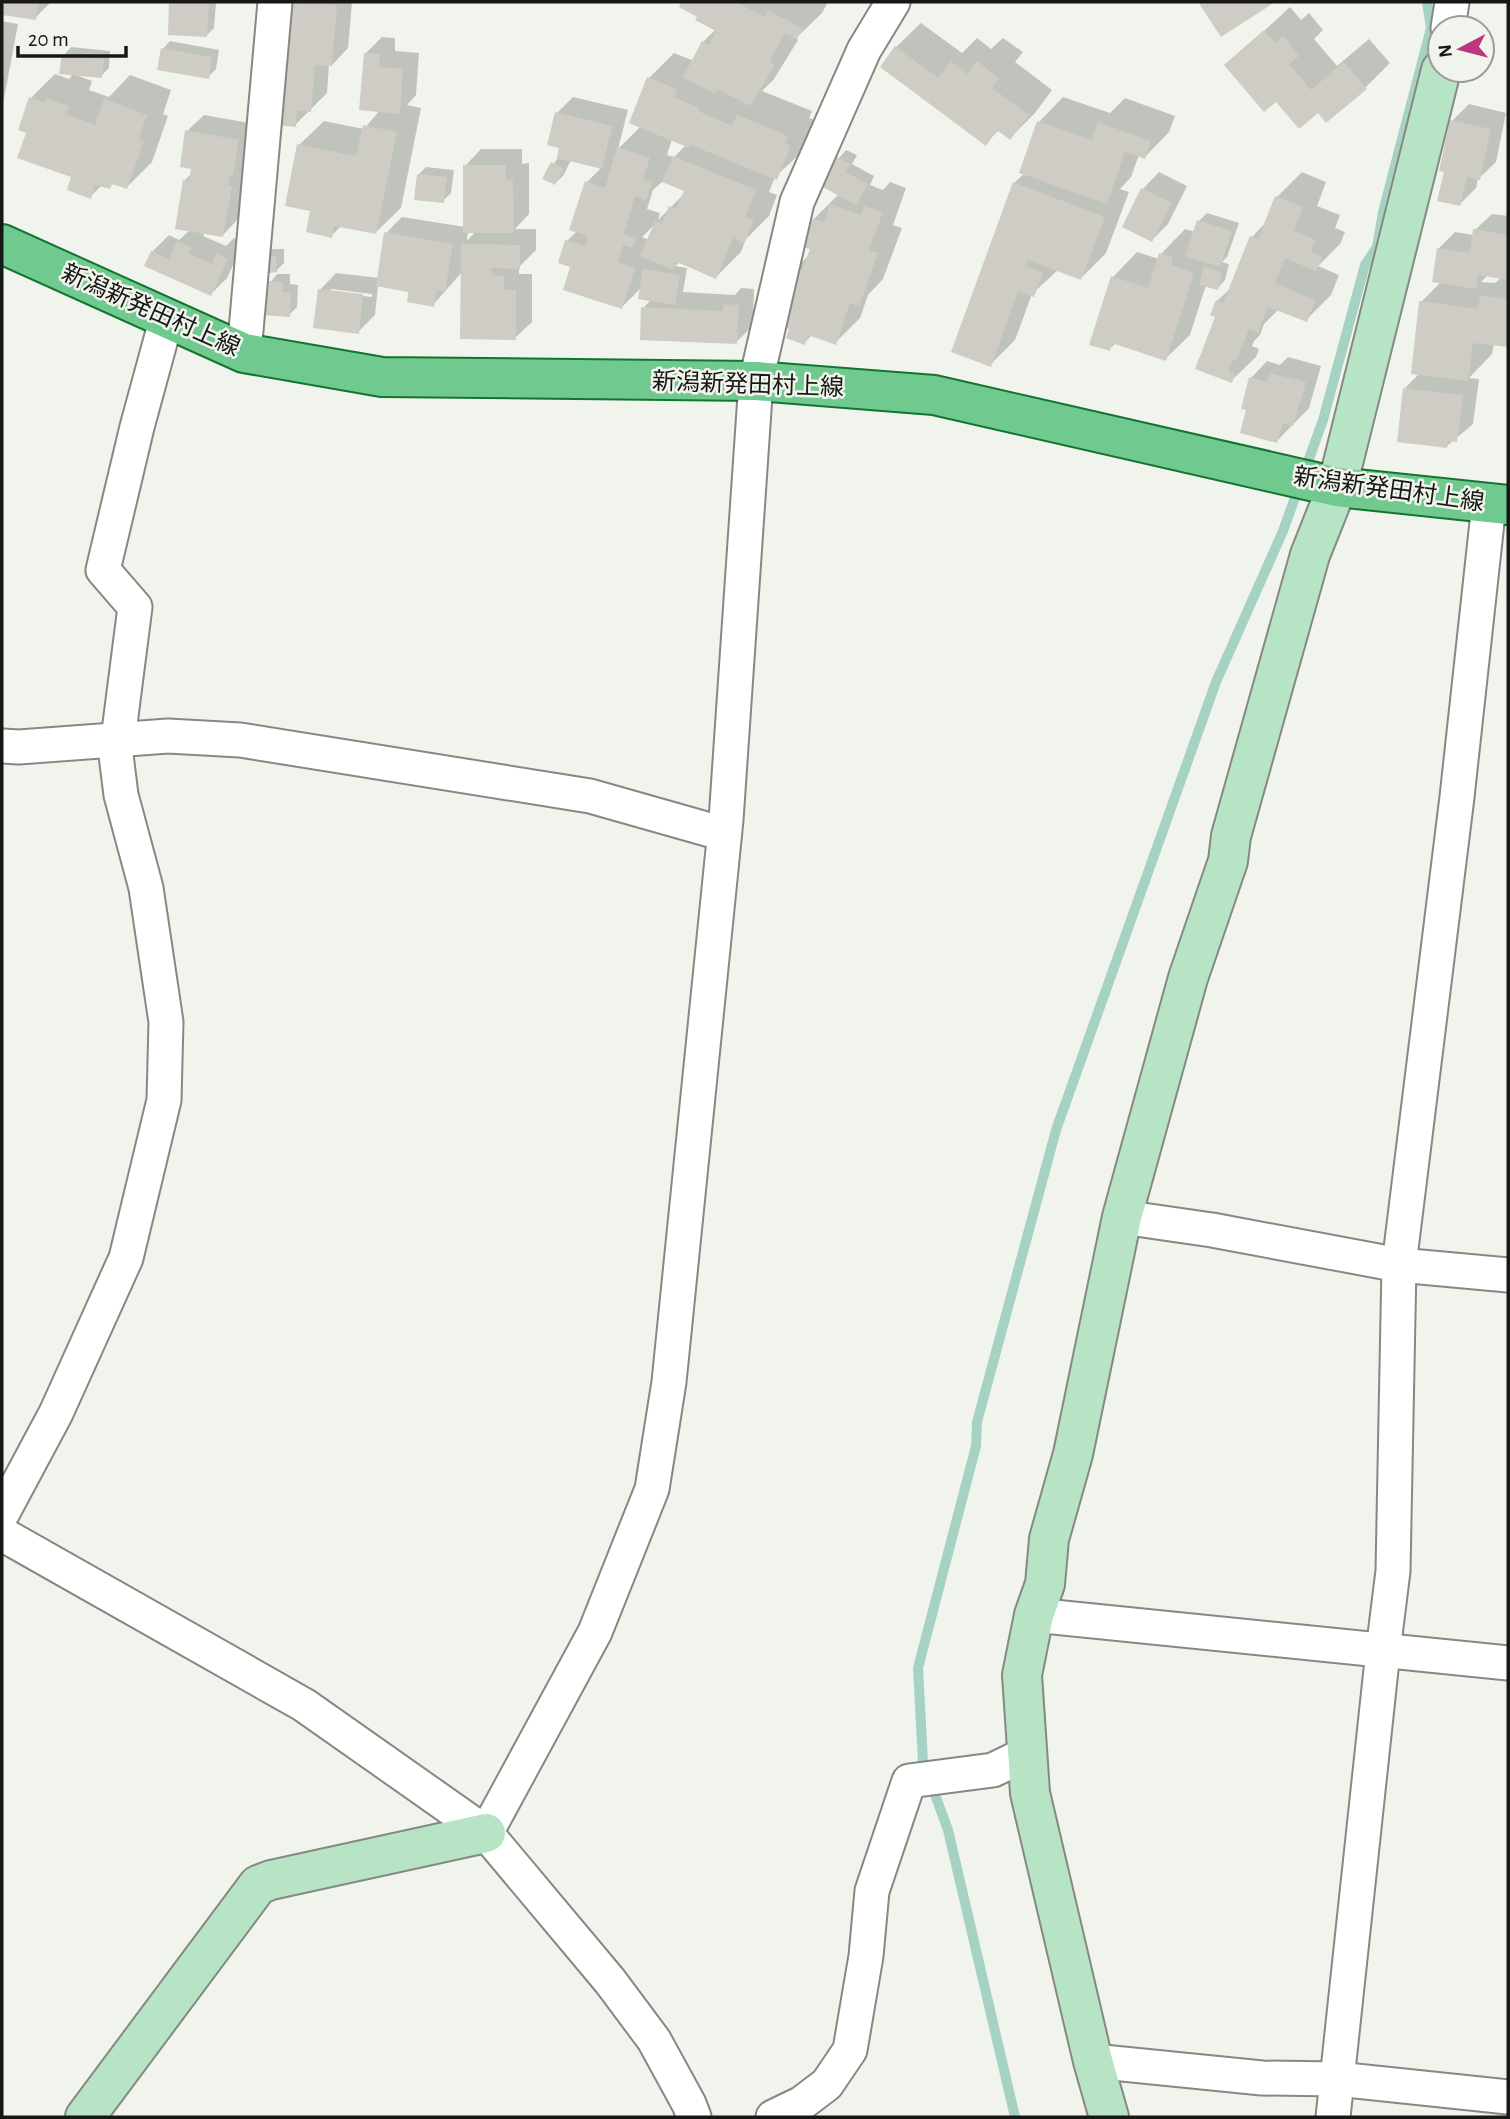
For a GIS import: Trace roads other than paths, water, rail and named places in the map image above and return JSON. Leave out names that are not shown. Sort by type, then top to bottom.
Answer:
[{"type":"main road","name":"新潟新発田村上線","points":[[2,244],[244,353],[383,377],[756,381],[934,394],[1337,487],[1498,505]]},
{"type":"street","points":[[244,353],[275,2]]},
{"type":"street","points":[[85,2117],[258,1885],[486,1833],[595,1632],[652,1489],[669,1382],[724,834],[756,381],[797,202],[864,50],[893,2]]},
{"type":"street","points":[[1110,2117],[1093,2061],[1030,1793],[1022,1675],[1034,1615],[1045,1584],[1049,1539],[1073,1454],[1122,1217],[1188,978],[1228,860],[1231,836],[1310,555],[1337,487],[1438,84]]},
{"type":"street","points":[[2,1514],[56,1413],[126,1258],[164,1100],[166,1021],[146,888],[121,795],[116,755],[135,607],[103,570],[137,427],[167,317]]},
{"type":"street","points":[[1333,2117],[1394,1571],[1399,1265],[1457,797],[1498,505]]},
{"type":"street","points":[[2,746],[168,736],[253,742],[590,796],[724,834]]},
{"type":"street","points":[[1122,1217],[1212,1230],[1399,1265],[1508,1275]]},
{"type":"street","points":[[2,1534],[304,1705],[486,1833],[610,1980],[654,2040],[690,2104],[694,2117]]},
{"type":"street","points":[[1034,1615],[1508,1663]]},
{"type":"street","points":[[773,2117],[802,2103],[827,2084],[850,2050],[866,1956],[872,1891],[909,1781],[993,1770],[1028,1753]]},
{"type":"street","points":[[1093,2061],[1262,2078],[1337,2079],[1508,2097]]},
{"type":"waterway","points":[[1015,2117],[948,1830],[923,1762],[918,1668],[976,1446],[977,1422],[1056,1130],[1216,682],[1283,531],[1323,420],[1365,265],[1377,247],[1383,212],[1431,28],[1427,2]]}]
